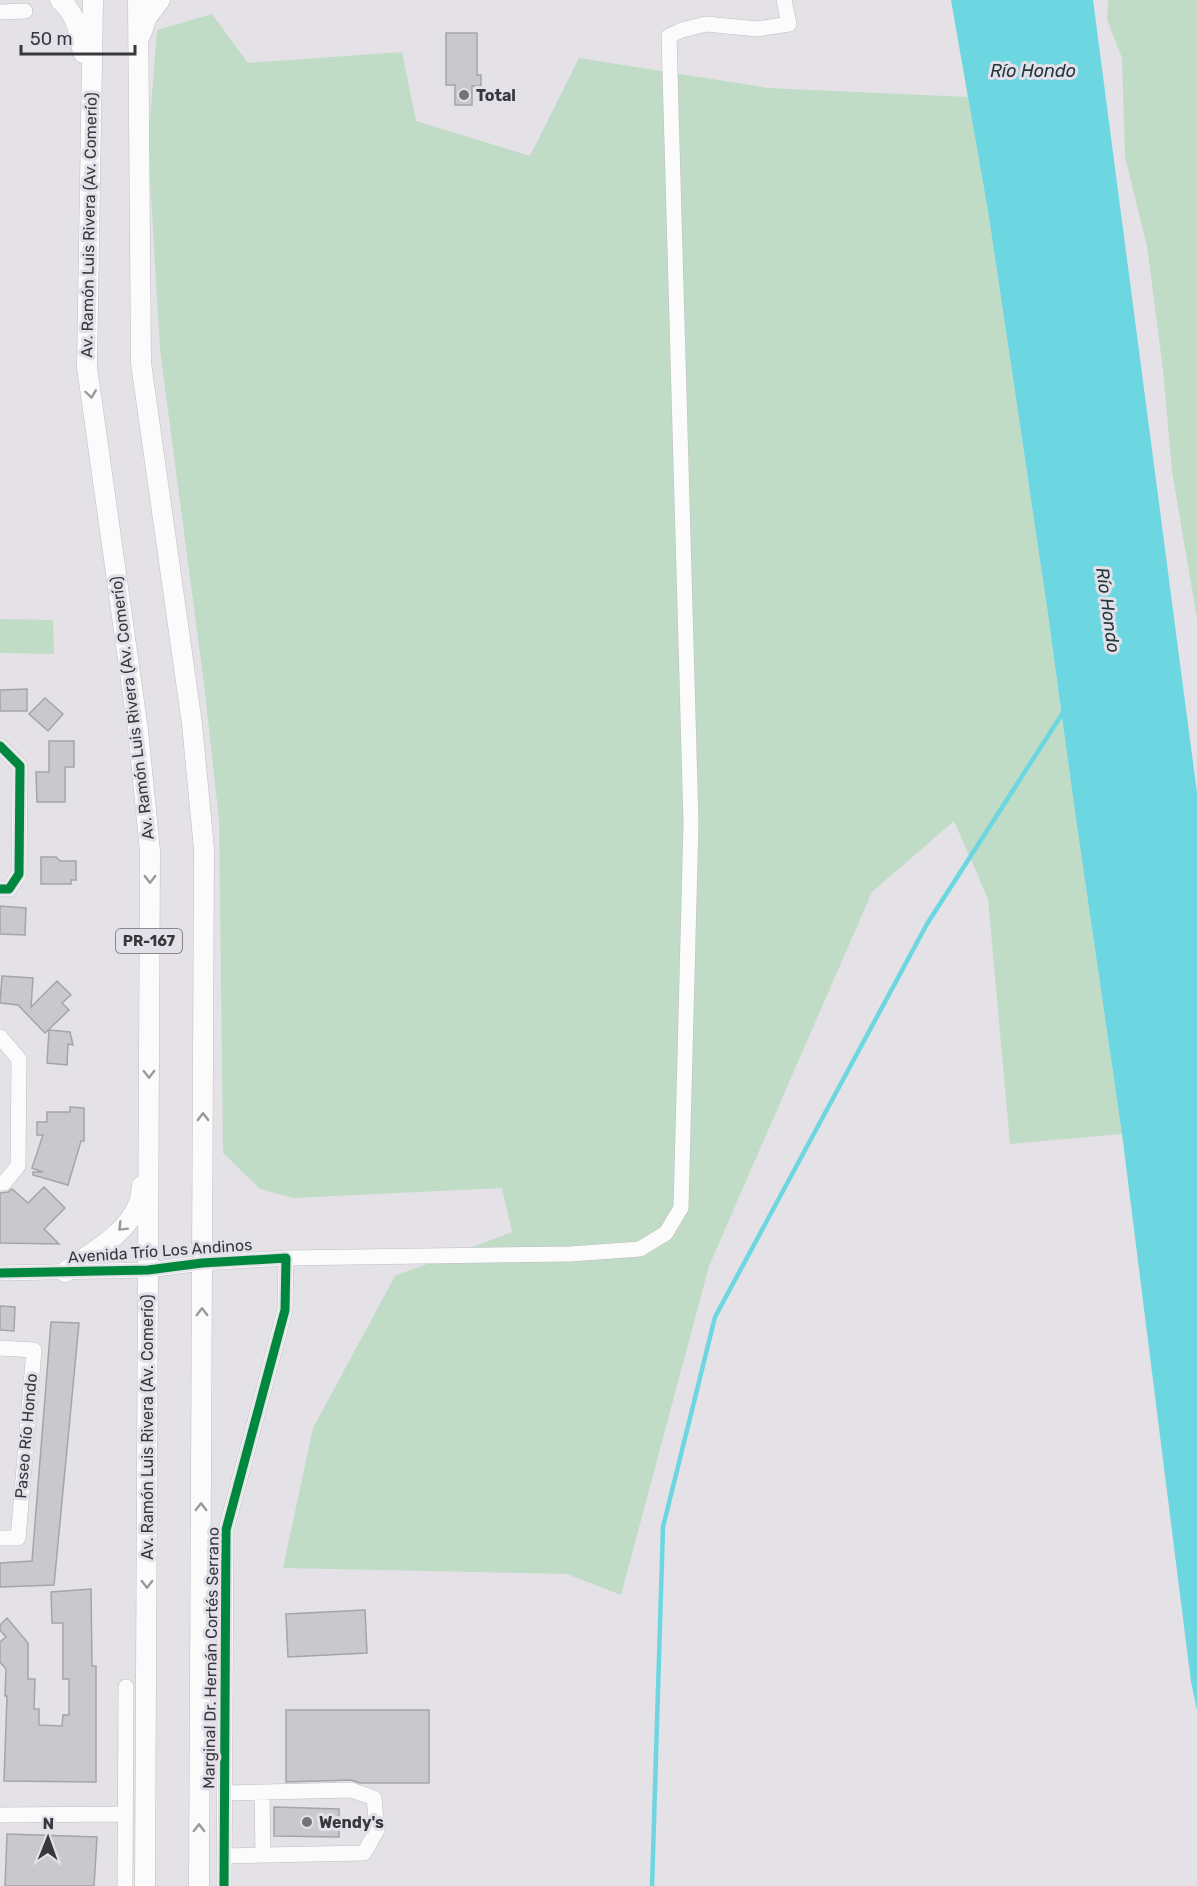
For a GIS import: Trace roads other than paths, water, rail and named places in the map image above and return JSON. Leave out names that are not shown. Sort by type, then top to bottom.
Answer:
[{"type":"main road","points":[[60,0],[69,8],[80,32],[92,99]]},
{"type":"main road","name":"Av. Ramón Luis Rivera (Av. Comerío)","points":[[93,0],[87,367],[138,730],[150,851],[145,1886]]},
{"type":"main road","name":"PR-167","points":[[138,0],[141,363],[192,724],[204,849],[199,1886]]},
{"type":"main road","points":[[138,42],[147,17],[160,0]]},
{"type":"main road","points":[[65,1272],[119,1231],[130,1219],[139,1204],[148,1154]]},
{"type":"street","name":"Avenida Trío Los Andinos","points":[[0,1273],[148,1270],[202,1263],[286,1258],[570,1254],[640,1249],[666,1233],[681,1208],[691,823],[669,36],[706,24],[757,29],[789,24],[784,0]]},
{"type":"street","points":[[0,12],[25,11]]},
{"type":"street","points":[[0,746],[20,766],[18,874],[9,889],[0,890]]},
{"type":"street","points":[[0,1038],[19,1059],[18,1166],[4,1183],[0,1183]]},
{"type":"street","name":"Marginal Dr. Hernán Cortés Serrano","points":[[224,1886],[226,1530],[285,1310],[286,1258]]},
{"type":"street","name":"Paseo Río Hondo","points":[[0,1348],[34,1350],[18,1538],[0,1538]]},
{"type":"street","points":[[125,1886],[126,1687]]},
{"type":"street","points":[[224,1793],[351,1790],[374,1798],[378,1830],[364,1853],[224,1856]]},
{"type":"street","points":[[262,1792],[263,1855]]},
{"type":"street","points":[[0,1815],[126,1814]]},
{"type":"water","name":"Río Hondo","points":[[951,0],[1093,0],[1197,793],[1197,1710],[1191,1682],[1122,1134],[1047,607],[989,217]]},
{"type":"waterway","points":[[652,1886],[663,1527],[715,1317],[927,924],[1064,711]]},
{"type":"place","name":"Total","points":[[464,95]]},
{"type":"place","name":"Wendy's","points":[[307,1822]]}]
